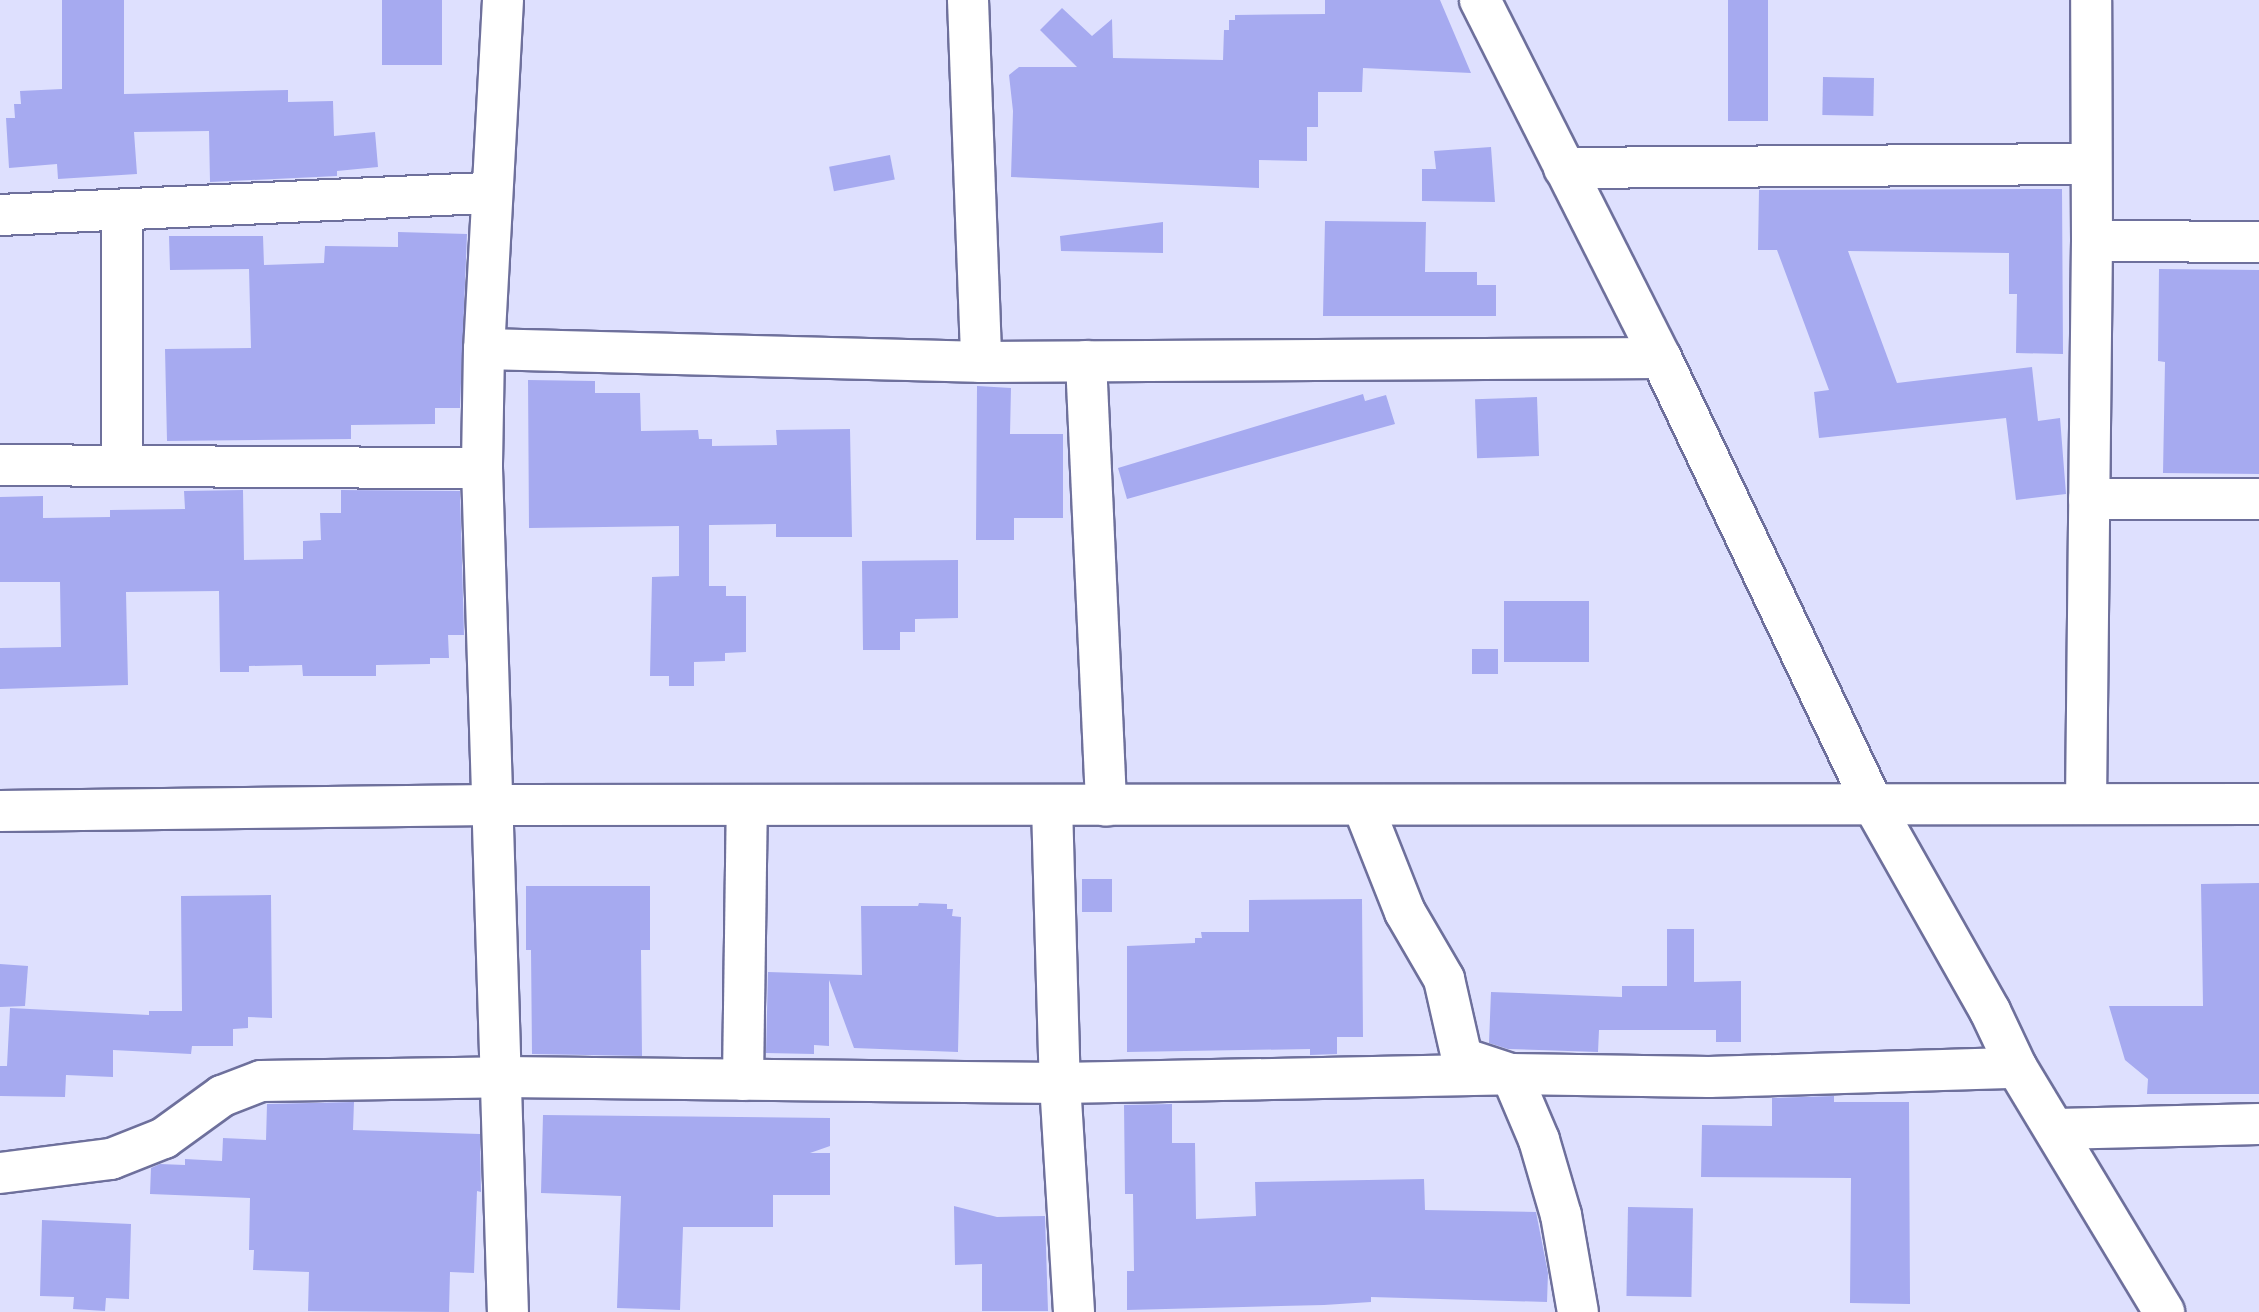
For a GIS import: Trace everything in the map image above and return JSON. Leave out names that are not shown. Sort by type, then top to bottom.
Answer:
[{"type":"street","points":[[503,0],[484,349],[482,468],[508,1312]]},
{"type":"street","points":[[968,0],[981,362]]},
{"type":"street","points":[[1480,0],[1661,358],[1874,806],[1990,1011],[2017,1068],[2057,1129],[2164,1312]]},
{"type":"street","points":[[2086,804],[2092,241],[2089,164],[2091,0]]},
{"type":"street","points":[[1564,168],[2089,164]]},
{"type":"street","points":[[0,215],[492,193]]},
{"type":"street","points":[[122,210],[122,466]]},
{"type":"street","points":[[2092,241],[2259,242]]},
{"type":"street","points":[[484,349],[981,362],[1661,358]]},
{"type":"street","points":[[1086,361],[1106,806]]},
{"type":"street","points":[[0,465],[482,468]]},
{"type":"street","points":[[2089,499],[2259,499]]},
{"type":"street","points":[[0,811],[490,805],[2259,804]]},
{"type":"street","points":[[1052,805],[1060,1083],[1074,1312]]},
{"type":"street","points":[[743,1080],[747,806]]},
{"type":"street","points":[[1363,806],[1405,912],[1444,979],[1462,1058],[1511,1074],[1539,1140],[1561,1215],[1578,1312]]},
{"type":"street","points":[[0,1173],[111,1159],[164,1138],[222,1096],[261,1081],[503,1077],[1060,1083],[1511,1074],[1709,1077],[2017,1068]]},
{"type":"street","points":[[2057,1129],[2259,1124]]},
{"type":"building","points":[[62,0],[124,0],[124,94],[288,90],[288,102],[333,101],[334,136],[375,132],[378,167],[337,171],[337,176],[210,182],[209,131],[134,132],[137,174],[58,179],[57,164],[9,168],[6,118],[15,118],[14,104],[21,104],[20,91],[62,89]]},
{"type":"building","points":[[382,0],[442,0],[442,65],[382,65]]},
{"type":"building","points":[[1325,0],[1440,0],[1471,73],[1363,68],[1362,92],[1318,92],[1318,127],[1307,127],[1307,161],[1259,160],[1259,188],[1011,177],[1013,111],[1009,75],[1019,67],[1077,67],[1040,30],[1062,8],[1092,36],[1112,19],[1113,58],[1223,60],[1224,30],[1229,30],[1229,20],[1235,20],[1235,15],[1325,14]]},
{"type":"building","points":[[1728,0],[1768,0],[1768,121],[1728,121]]},
{"type":"building","points":[[1823,77],[1874,78],[1873,116],[1822,115]]},
{"type":"building","points":[[1491,147],[1495,202],[1422,201],[1422,169],[1436,169],[1434,151]]},
{"type":"building","points":[[890,155],[895,180],[834,191],[829,167]]},
{"type":"building","points":[[2062,189],[2063,354],[2016,353],[2017,294],[2009,294],[2009,253],[1848,251],[1897,383],[2032,367],[2038,421],[2060,418],[2066,494],[2016,500],[2006,418],[1819,438],[1814,392],[1829,390],[1777,250],[1758,250],[1759,190]]},
{"type":"building","points":[[1325,221],[1426,222],[1425,272],[1477,272],[1477,285],[1496,285],[1496,316],[1323,316]]},
{"type":"building","points":[[1163,222],[1163,253],[1061,251],[1060,236]]},
{"type":"building","points":[[398,232],[467,234],[460,408],[435,408],[435,424],[351,425],[351,439],[167,441],[165,349],[251,348],[249,269],[170,270],[169,236],[263,236],[264,265],[324,263],[325,246],[398,247]]},
{"type":"building","points":[[2159,269],[2259,270],[2259,474],[2163,473],[2165,362],[2158,361]]},
{"type":"building","points":[[528,380],[595,381],[595,393],[640,393],[641,431],[698,430],[699,439],[712,439],[712,446],[777,445],[776,430],[850,429],[852,537],[776,537],[776,524],[709,525],[709,586],[726,586],[726,596],[746,596],[746,652],[725,653],[725,661],[694,662],[694,686],[669,686],[669,676],[650,676],[652,577],[679,576],[679,526],[529,528]]},
{"type":"building","points":[[977,386],[1011,388],[1010,434],[1063,434],[1063,518],[1014,518],[1014,540],[976,540]]},
{"type":"building","points":[[1363,394],[1365,401],[1386,395],[1395,424],[1127,499],[1118,468]]},
{"type":"building","points":[[1537,397],[1539,456],[1477,458],[1475,399]]},
{"type":"building","points":[[243,490],[244,560],[303,559],[303,541],[321,540],[320,513],[341,513],[341,490],[460,491],[464,635],[448,635],[449,658],[430,658],[430,664],[376,665],[376,676],[303,676],[302,665],[249,666],[249,672],[220,672],[219,591],[126,592],[128,685],[0,689],[0,648],[61,647],[60,582],[0,582],[0,497],[43,496],[43,518],[110,517],[110,510],[185,509],[184,491]]},
{"type":"building","points":[[958,560],[958,618],[915,619],[915,632],[900,632],[900,650],[863,650],[862,561]]},
{"type":"building","points":[[1504,601],[1589,601],[1589,662],[1504,662]]},
{"type":"building","points":[[1472,649],[1498,649],[1498,674],[1472,674]]},
{"type":"building","points":[[1082,879],[1112,879],[1112,912],[1082,912]]},
{"type":"building","points":[[2259,883],[2259,1094],[2147,1094],[2148,1079],[2125,1060],[2109,1006],[2203,1006],[2201,884]]},
{"type":"building","points":[[526,886],[650,886],[650,950],[641,950],[642,1056],[532,1054],[531,950],[526,950]]},
{"type":"building","points":[[271,895],[272,1018],[248,1017],[248,1028],[233,1029],[233,1046],[192,1046],[191,1054],[113,1050],[113,1077],[66,1075],[65,1097],[0,1096],[0,1066],[7,1066],[10,1008],[149,1015],[149,1011],[182,1011],[181,896]]},
{"type":"building","points":[[1362,899],[1363,1037],[1337,1037],[1337,1054],[1310,1055],[1310,1049],[1127,1052],[1127,946],[1195,943],[1195,938],[1202,938],[1201,932],[1249,932],[1249,900]]},
{"type":"building","points":[[919,903],[947,904],[947,909],[953,909],[952,916],[961,917],[958,1052],[854,1048],[829,980],[829,1046],[814,1045],[814,1054],[766,1053],[768,972],[862,975],[861,906],[918,906]]},
{"type":"building","points":[[1667,929],[1694,929],[1694,982],[1741,981],[1741,1042],[1716,1042],[1716,1030],[1599,1030],[1598,1052],[1508,1049],[1489,1043],[1491,992],[1622,997],[1622,986],[1667,986]]},
{"type":"building","points":[[0,964],[28,966],[25,1006],[0,1007]]},
{"type":"building","points":[[1834,1096],[1834,1102],[1909,1102],[1910,1304],[1850,1303],[1851,1178],[1701,1177],[1702,1125],[1772,1126],[1772,1098]]},
{"type":"building","points":[[354,1102],[353,1130],[480,1134],[481,1192],[477,1191],[474,1273],[450,1272],[449,1312],[308,1311],[309,1272],[253,1270],[254,1250],[249,1250],[250,1198],[150,1194],[151,1168],[160,1164],[185,1165],[185,1159],[222,1161],[223,1138],[266,1140],[267,1104]]},
{"type":"building","points":[[1172,1104],[1172,1143],[1195,1143],[1196,1219],[1256,1216],[1255,1182],[1424,1179],[1425,1210],[1536,1212],[1548,1273],[1547,1302],[1371,1297],[1371,1302],[1324,1305],[1127,1310],[1127,1271],[1134,1271],[1133,1194],[1125,1194],[1124,1105]]},
{"type":"building","points":[[543,1115],[830,1118],[830,1146],[810,1153],[830,1153],[830,1195],[773,1195],[773,1227],[683,1227],[680,1310],[617,1308],[621,1196],[541,1193]]},
{"type":"building","points":[[954,1206],[997,1217],[1045,1216],[1048,1311],[982,1311],[982,1264],[955,1265]]},
{"type":"building","points":[[1628,1207],[1693,1208],[1691,1297],[1626,1296]]},
{"type":"building","points":[[42,1220],[131,1224],[129,1299],[106,1298],[105,1311],[73,1309],[74,1297],[40,1296]]}]
